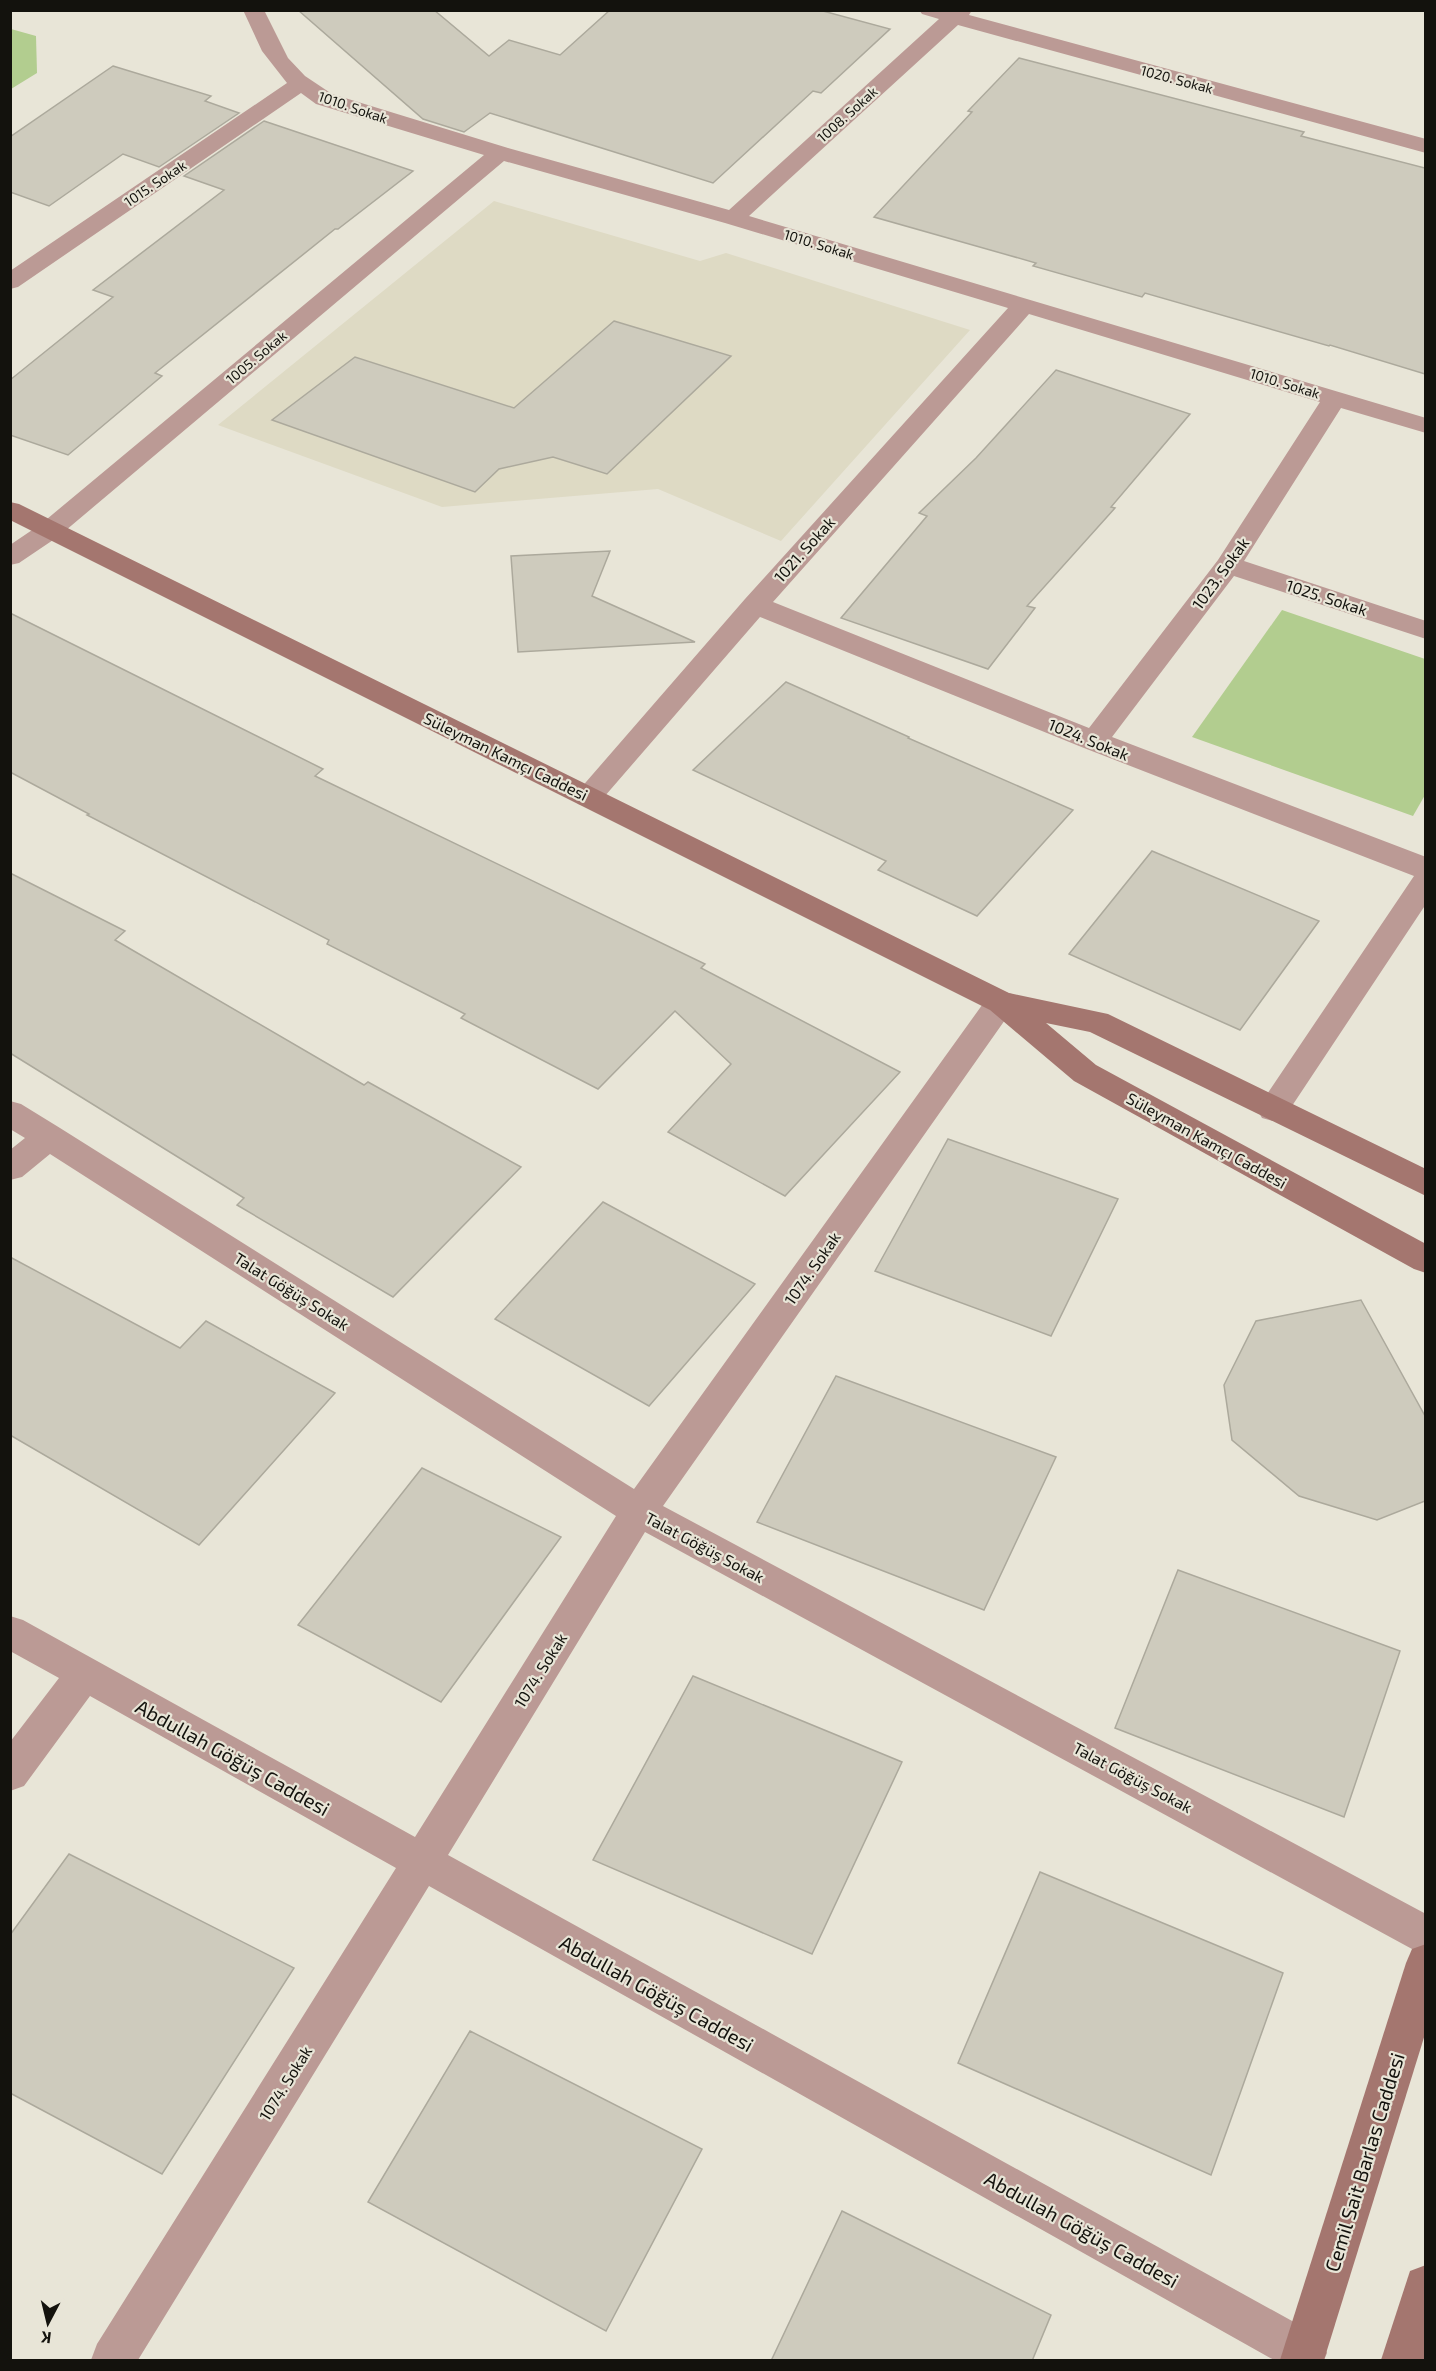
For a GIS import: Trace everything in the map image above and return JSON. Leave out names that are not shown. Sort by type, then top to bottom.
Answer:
[{"type":"street","name":"1010. Sokak","points":[[254,10],[274,56],[300,84],[324,99],[500,153],[733,218],[1425,426]]},
{"type":"street","name":"1020. Sokak","points":[[929,10],[958,14],[1425,146]]},
{"type":"street","name":"1008. Sokak","points":[[733,218],[958,14]]},
{"type":"street","name":"1015. Sokak","points":[[10,282],[300,84]]},
{"type":"street","name":"1005. Sokak","points":[[10,557],[50,530],[500,153]]},
{"type":"street","name":"1021. Sokak","points":[[588,797],[754,604],[1024,305]]},
{"type":"street","name":"1023. Sokak","points":[[1094,741],[1228,565],[1335,399]]},
{"type":"street","name":"Süleyman Kamçı Caddesi","points":[[10,510],[1001,1002],[1085,1073],[1425,1260]]},
{"type":"street","name":"1025. Sokak","points":[[1228,565],[1425,630]]},
{"type":"street","name":"1024. Sokak","points":[[754,604],[1094,741],[1425,869]]},
{"type":"street","points":[[1273,1109],[1425,880]]},
{"type":"street","name":"Süleyman Kamçı Caddesi","points":[[1001,1002],[1097,1022],[1425,1184]]},
{"type":"street","name":"1074. Sokak","points":[[113,2361],[639,1511],[1001,1002]]},
{"type":"street","name":"Talat Göğüş Sokak","points":[[10,1113],[639,1511],[1425,1935]]},
{"type":"street","points":[[10,1168],[49,1137]]},
{"type":"street","name":"Abdullah Göğüş Caddesi","points":[[10,1632],[1304,2357]]},
{"type":"street","points":[[10,1774],[84,1674]]},
{"type":"street","name":"Cemil Sait Barlas Caddesi","points":[[1304,2357],[1425,1963]]},
{"type":"street","points":[[1403,2361],[1425,2287]]},
{"type":"shaded area","points":[[494,201],[700,261],[726,253],[970,330],[781,541],[658,489],[442,507],[218,425]]},
{"type":"green space","points":[[11,29],[36,36],[37,73],[11,89]]},
{"type":"green space","points":[[1282,610],[1425,659],[1425,795],[1413,816],[1192,737]]},
{"type":"building","points":[[298,10],[434,10],[489,56],[509,40],[560,55],[610,10],[823,11],[890,29],[821,93],[813,91],[713,183],[490,113],[464,132],[423,119]]},
{"type":"building","points":[[1019,58],[1304,132],[1301,136],[1425,168],[1425,374],[1145,293],[1142,297],[1033,266],[1036,263],[874,217],[972,112],[968,111]]},
{"type":"building","points":[[113,66],[211,96],[205,101],[239,113],[159,167],[123,154],[49,206],[10,192],[10,137]]},
{"type":"building","points":[[264,121],[413,171],[335,229],[155,373],[162,376],[68,455],[10,435],[10,380],[113,297],[93,290],[224,190],[184,176]]},
{"type":"building","points":[[614,321],[731,356],[607,474],[553,457],[499,469],[475,492],[272,420],[355,357],[514,408]]},
{"type":"building","points":[[1056,370],[1190,414],[1111,507],[1115,508],[1027,606],[1035,608],[988,669],[841,618],[927,516],[919,513],[976,458]]},
{"type":"building","points":[[610,551],[592,596],[695,642],[518,652],[511,556]]},
{"type":"building","points":[[10,613],[323,769],[315,776],[705,964],[701,968],[900,1072],[785,1196],[668,1132],[731,1064],[675,1011],[598,1089],[461,1018],[465,1014],[327,944],[329,940],[87,815],[89,814],[10,772]]},
{"type":"building","points":[[786,682],[1073,810],[977,916],[878,870],[886,861],[693,770]]},
{"type":"building","points":[[1152,851],[1319,921],[1240,1030],[1069,954]]},
{"type":"building","points":[[10,873],[125,931],[115,940],[364,1085],[368,1082],[521,1167],[393,1297],[237,1205],[244,1198],[10,1053]]},
{"type":"building","points":[[948,1139],[1118,1199],[1051,1336],[875,1271]]},
{"type":"building","points":[[603,1202],[755,1284],[649,1406],[495,1319]]},
{"type":"building","points":[[10,1257],[180,1348],[206,1321],[335,1393],[199,1545],[10,1435]]},
{"type":"building","points":[[1361,1300],[1425,1416],[1425,1501],[1377,1520],[1299,1496],[1232,1440],[1224,1385],[1256,1321]]},
{"type":"building","points":[[836,1376],[1056,1457],[984,1610],[757,1522]]},
{"type":"building","points":[[422,1468],[561,1537],[441,1702],[298,1625]]},
{"type":"building","points":[[1178,1570],[1400,1651],[1344,1817],[1115,1728]]},
{"type":"building","points":[[693,1676],[902,1762],[812,1954],[593,1860]]},
{"type":"building","points":[[69,1854],[294,1968],[162,2174],[10,2093],[10,1935]]},
{"type":"building","points":[[1040,1872],[1283,1973],[1211,2175],[958,2063]]},
{"type":"building","points":[[470,2031],[702,2149],[606,2331],[368,2202]]},
{"type":"building","points":[[842,2211],[1051,2315],[1032,2361],[771,2361]]}]
